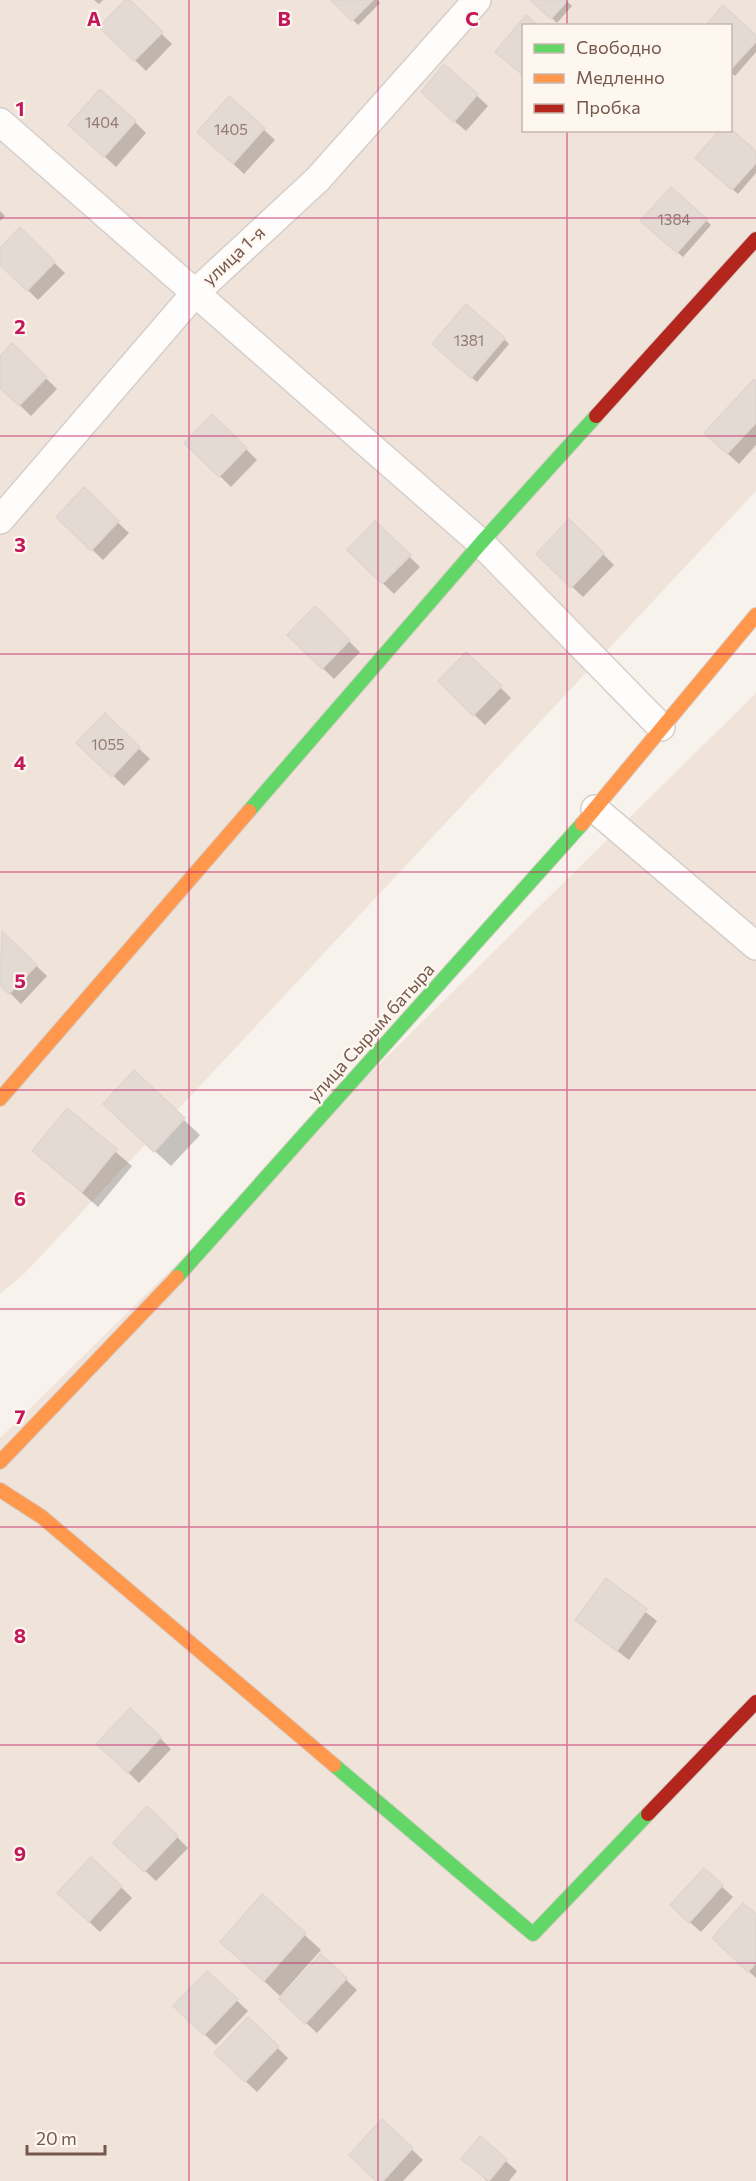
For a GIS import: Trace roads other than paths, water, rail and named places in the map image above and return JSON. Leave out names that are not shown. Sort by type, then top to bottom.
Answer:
[{"type":"street","name":"улица 1-я","points":[[0,520],[195,292],[318,179],[477,0]]},
{"type":"street","points":[[0,122],[481,543],[662,727]]},
{"type":"street","points":[[0,1099],[481,543],[756,239]]},
{"type":"street","name":"улица Сырым батыра","points":[[0,1462],[183,1271],[596,809],[756,615]]},
{"type":"street","points":[[596,809],[756,946]]},
{"type":"street","points":[[0,1490],[42,1517],[533,1934],[756,1702]]}]
